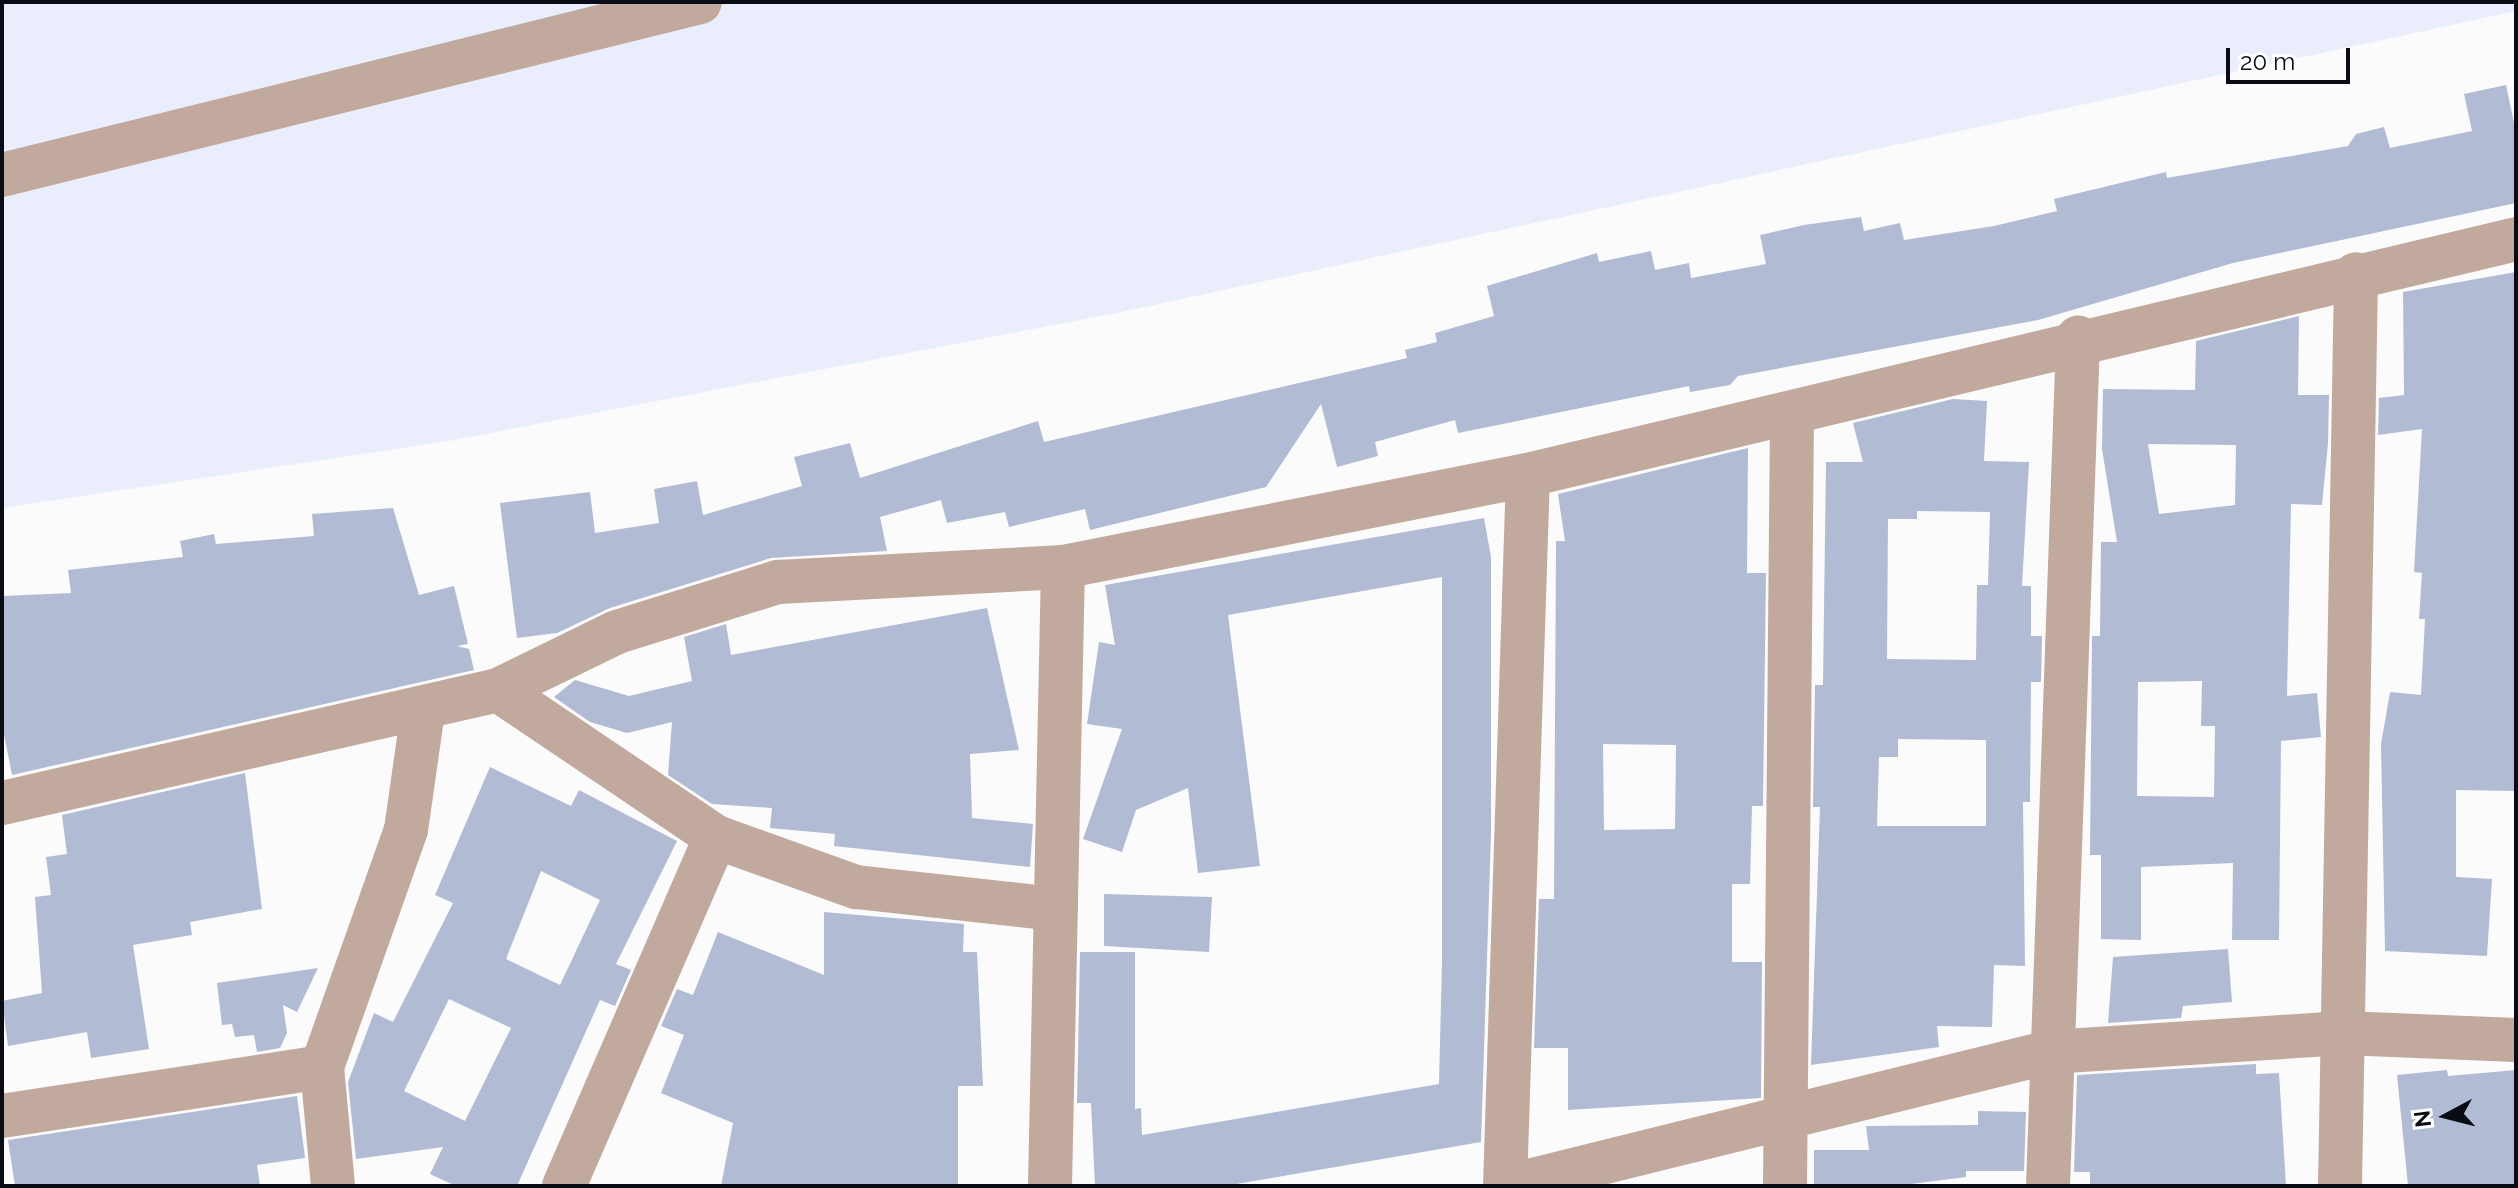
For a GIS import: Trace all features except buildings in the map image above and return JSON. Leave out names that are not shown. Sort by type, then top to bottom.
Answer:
[{"type":"street","points":[[2,175],[700,2]]},
{"type":"street","points":[[2,803],[423,710],[498,690],[617,632],[778,582],[1063,567],[1528,475],[1792,414],[2078,338],[2516,239]]},
{"type":"street","points":[[2340,1186],[2356,274]]},
{"type":"street","points":[[2048,1186],[2050,1052],[2078,338]]},
{"type":"street","points":[[1785,1186],[1792,414]]},
{"type":"street","points":[[1528,475],[1506,1186],[1787,1123],[2050,1052],[2343,1033],[2516,1040]]},
{"type":"street","points":[[1050,1186],[1063,567]]},
{"type":"street","points":[[498,690],[716,837],[856,887],[1056,909]]},
{"type":"street","points":[[333,1186],[322,1067],[406,830],[423,710]]},
{"type":"street","points":[[564,1186],[716,837]]},
{"type":"street","points":[[2,1116],[322,1067]]},
{"type":"shaded area","points":[[2,2],[2516,2],[2516,11],[1117,313],[443,442],[2,508]]}]
